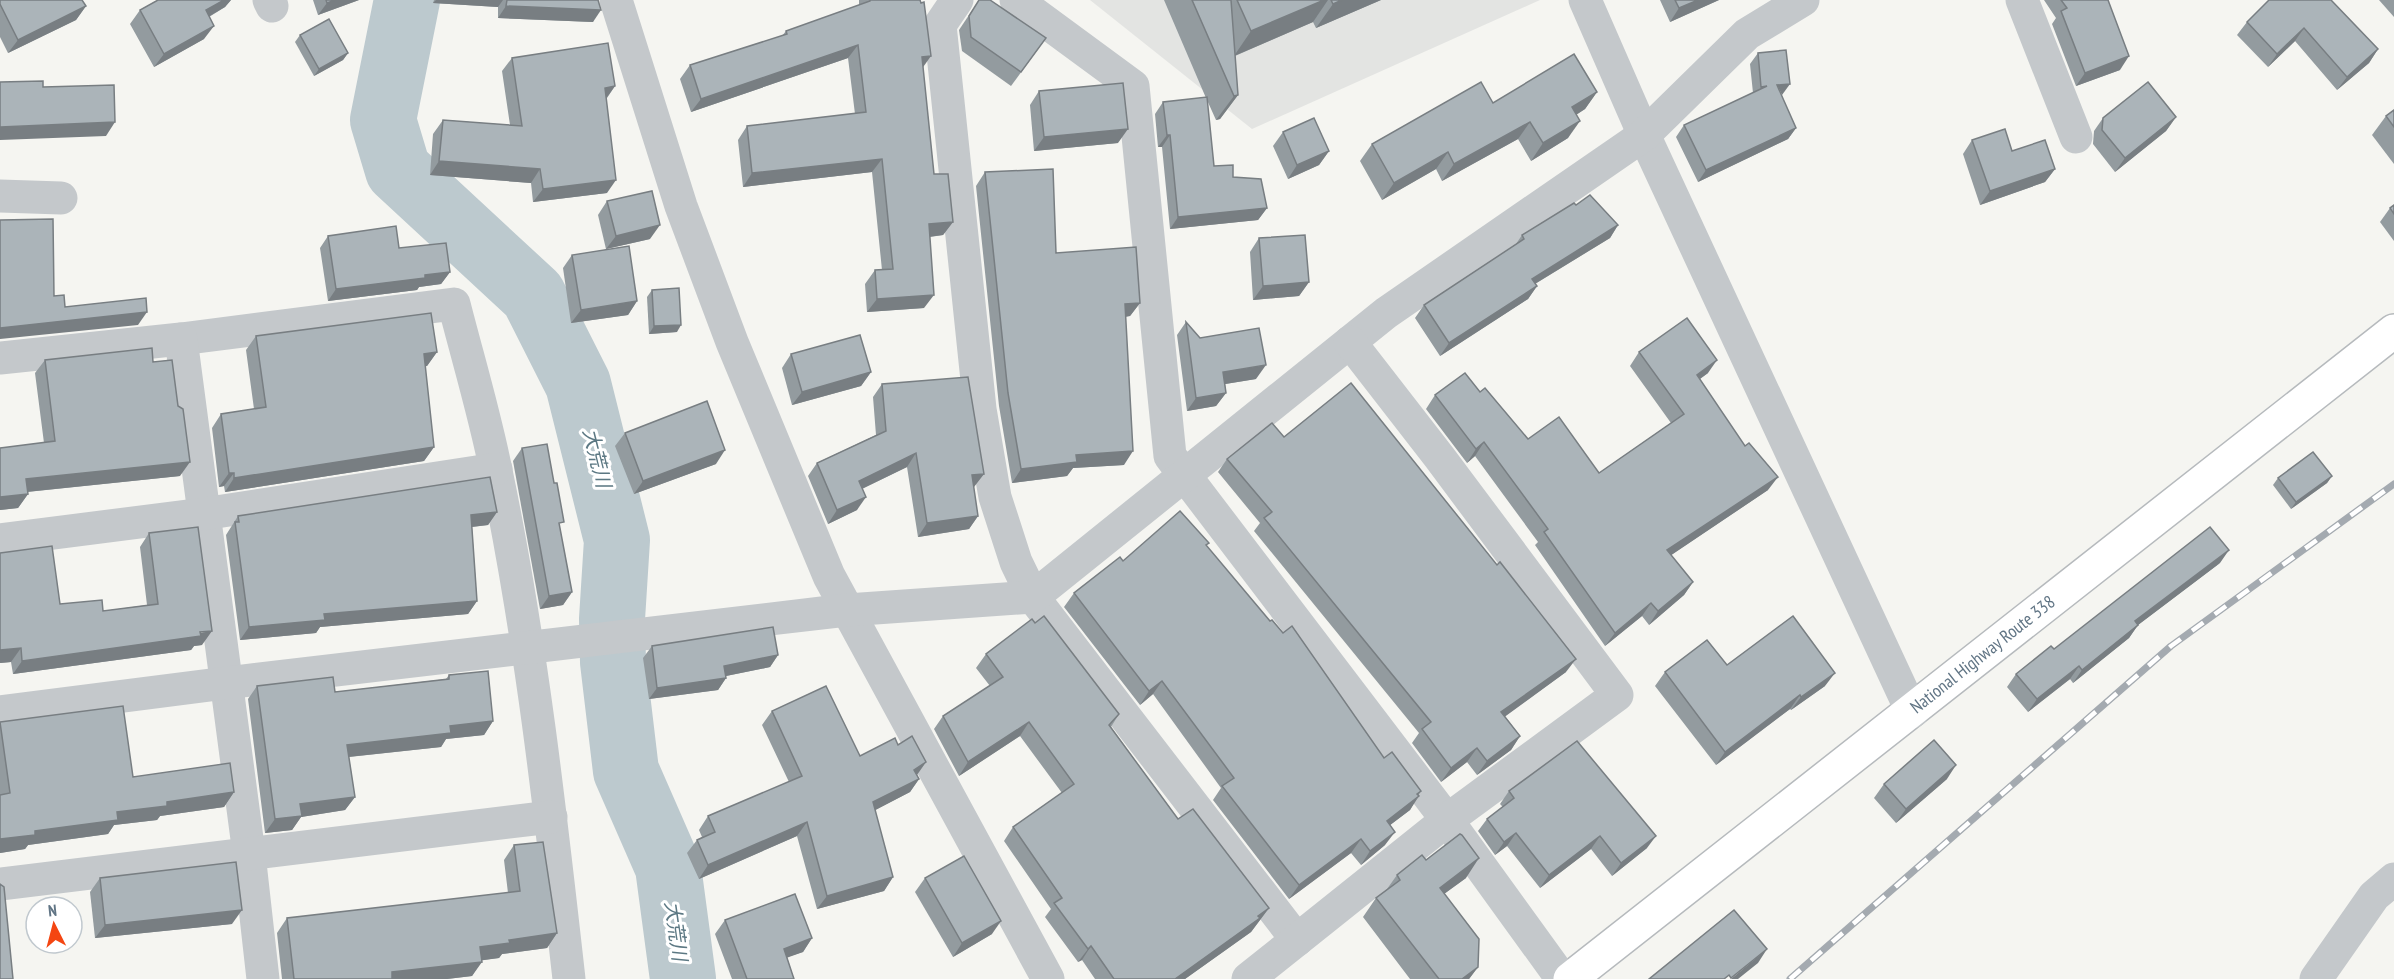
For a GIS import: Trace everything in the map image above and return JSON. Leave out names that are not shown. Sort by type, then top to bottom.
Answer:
[{"type":"highway","name":"National Highway Route 338","points":[[1570,979],[2394,331]]},
{"type":"street","points":[[616,0],[681,206],[732,342],[829,576],[1048,979]]},
{"type":"street","points":[[957,0],[940,25],[980,409],[995,497],[1016,562],[1034,597],[1297,940]]},
{"type":"street","points":[[1016,0],[1133,86],[1170,456],[1447,820],[1562,979]]},
{"type":"street","points":[[1585,0],[1644,135],[1912,712]]},
{"type":"street","points":[[0,712],[847,610],[1034,597],[1386,312],[1644,135],[1747,34],[1803,0]]},
{"type":"street","points":[[2022,0],[2076,137]]},
{"type":"street","points":[[0,196],[61,198]]},
{"type":"street","points":[[0,358],[181,339],[454,304],[496,469],[528,647],[551,817],[568,979]]},
{"type":"street","points":[[181,339],[249,854],[263,979]]},
{"type":"street","points":[[1248,979],[1447,820],[1617,695],[1440,458],[1350,342]]},
{"type":"street","points":[[0,540],[204,514],[496,469]]},
{"type":"street","points":[[0,884],[551,817]]},
{"type":"street","points":[[2316,979],[2374,896],[2394,879]]},
{"type":"shaded area","points":[[1090,0],[1540,0],[1252,129]]},
{"type":"building","points":[[0,0],[82,0],[86,6],[18,40]]},
{"type":"building","points":[[158,0],[224,0],[206,10],[214,26],[164,54],[140,10]]},
{"type":"building","points":[[507,0],[598,0],[601,10],[506,6]]},
{"type":"building","points":[[870,0],[920,0],[921,3],[924,2],[931,56],[922,57],[934,174],[948,174],[953,222],[929,224],[934,295],[877,299],[875,270],[893,269],[882,159],[752,173],[747,126],[866,112],[858,45],[701,99],[690,65],[787,34],[786,31]]},
{"type":"building","points":[[979,0],[990,0],[1046,38],[1021,72],[971,37],[969,16]]},
{"type":"building","points":[[1192,0],[1231,0],[1238,95],[1234,96]]},
{"type":"building","points":[[1237,0],[1324,0],[1251,31]]},
{"type":"building","points":[[1675,0],[1698,0],[1679,8]]},
{"type":"building","points":[[2061,0],[2108,0],[2129,56],[2085,73],[2061,11],[2067,8]]},
{"type":"building","points":[[2269,0],[2331,0],[2378,49],[2347,77],[2304,28],[2277,54],[2247,22]]},
{"type":"building","points":[[329,19],[348,53],[319,69],[300,35]]},
{"type":"building","points":[[608,43],[615,86],[605,88],[616,180],[543,189],[540,169],[439,161],[443,120],[522,126],[512,58]]},
{"type":"building","points":[[1786,50],[1790,84],[1777,85],[1796,128],[1706,170],[1684,125],[1767,86],[1761,87],[1758,53]]},
{"type":"building","points":[[1574,54],[1597,92],[1572,107],[1580,121],[1543,143],[1530,122],[1454,164],[1448,152],[1394,183],[1372,144],[1481,82],[1493,103]]},
{"type":"building","points":[[43,81],[43,87],[114,85],[115,122],[0,127],[0,82]]},
{"type":"building","points":[[2148,82],[2176,117],[2125,158],[2102,130],[2103,118]]},
{"type":"building","points":[[1123,83],[1128,129],[1044,137],[1039,91]]},
{"type":"building","points":[[1207,97],[1214,166],[1233,165],[1233,177],[1261,179],[1267,208],[1178,217],[1170,135],[1167,135],[1163,102]]},
{"type":"building","points":[[2394,110],[2394,127],[2386,116]]},
{"type":"building","points":[[1314,118],[1329,151],[1297,165],[1283,132]]},
{"type":"building","points":[[2005,129],[2012,151],[2045,140],[2055,169],[1990,191],[1972,140]]},
{"type":"building","points":[[1053,169],[1056,253],[1136,247],[1140,303],[1125,304],[1133,451],[1076,455],[1077,462],[1021,469],[1008,393],[985,172]]},
{"type":"building","points":[[652,191],[660,225],[616,236],[607,201]]},
{"type":"building","points":[[1590,195],[1618,225],[1532,279],[1537,286],[1449,343],[1424,305],[1524,239],[1522,235]]},
{"type":"building","points":[[53,219],[54,296],[64,295],[65,307],[146,298],[147,312],[0,328],[0,220]]},
{"type":"building","points":[[396,226],[399,248],[446,243],[450,272],[425,275],[425,278],[336,289],[328,236]]},
{"type":"building","points":[[1305,235],[1309,282],[1263,286],[1259,238]]},
{"type":"building","points":[[629,246],[637,301],[581,310],[572,255]]},
{"type":"building","points":[[679,288],[681,325],[654,326],[652,290]]},
{"type":"building","points":[[431,313],[437,352],[424,354],[434,447],[234,478],[234,473],[229,473],[221,414],[266,407],[256,336]]},
{"type":"building","points":[[1687,318],[1717,360],[1697,375],[1745,446],[1749,443],[1778,477],[1667,550],[1693,582],[1658,611],[1651,603],[1615,633],[1544,532],[1548,529],[1484,442],[1476,449],[1435,395],[1465,373],[1480,392],[1485,388],[1528,439],[1559,417],[1599,473],[1684,414],[1639,352]]},
{"type":"building","points":[[1186,322],[1200,338],[1259,328],[1266,365],[1223,372],[1226,393],[1196,398]]},
{"type":"building","points":[[860,335],[871,372],[802,392],[791,354]]},
{"type":"building","points":[[152,348],[153,362],[172,360],[178,406],[183,409],[190,462],[26,479],[28,494],[0,497],[0,448],[55,441],[45,360]]},
{"type":"building","points":[[968,377],[984,474],[972,475],[978,516],[927,523],[916,453],[859,481],[866,497],[837,510],[817,463],[886,431],[882,384]]},
{"type":"building","points":[[1351,383],[1497,565],[1500,562],[1576,659],[1501,712],[1520,736],[1487,761],[1477,748],[1451,768],[1422,729],[1431,722],[1264,518],[1272,512],[1227,459],[1272,423],[1284,437]]},
{"type":"building","points":[[707,401],[725,450],[643,481],[625,433]]},
{"type":"building","points":[[547,444],[564,522],[559,523],[572,592],[549,596],[522,448]]},
{"type":"building","points":[[2313,452],[2332,476],[2296,502],[2278,478]]},
{"type":"building","points":[[490,477],[497,512],[471,515],[477,601],[324,614],[325,620],[249,627],[235,522],[239,522],[238,516]]},
{"type":"building","points":[[1180,511],[1209,543],[1206,545],[1270,621],[1272,620],[1283,633],[1292,626],[1384,758],[1392,752],[1421,791],[1417,794],[1419,796],[1387,821],[1395,832],[1370,851],[1361,839],[1299,885],[1222,786],[1234,778],[1162,681],[1149,691],[1074,593],[1120,557],[1123,561]]},
{"type":"building","points":[[198,527],[212,631],[200,632],[201,636],[22,661],[21,648],[0,650],[0,553],[52,546],[60,604],[102,600],[103,611],[158,604],[149,533]]},
{"type":"building","points":[[2210,527],[2229,550],[2135,621],[2138,625],[2082,670],[2079,666],[2037,699],[2016,674],[2051,646],[2054,649]]},
{"type":"building","points":[[1044,616],[1119,714],[1109,725],[1178,819],[1193,809],[1269,908],[1258,916],[1260,918],[1175,979],[1114,979],[1091,946],[1088,949],[1054,903],[1062,898],[1013,827],[1074,784],[1029,722],[968,762],[943,716],[1003,677],[986,654],[1032,619],[1035,623]]},
{"type":"building","points":[[1793,616],[1835,673],[1801,697],[1800,695],[1725,752],[1665,672],[1707,640],[1727,665]]},
{"type":"building","points":[[773,627],[778,655],[724,666],[726,678],[657,688],[652,646]]},
{"type":"building","points":[[488,671],[493,721],[450,726],[451,733],[347,745],[355,797],[300,804],[302,816],[275,819],[257,686],[333,677],[335,692],[449,679],[449,675]]},
{"type":"building","points":[[826,686],[860,756],[895,738],[898,745],[912,736],[926,762],[914,770],[919,779],[873,802],[893,877],[827,896],[807,822],[708,865],[697,840],[715,832],[708,816],[802,776],[772,711]]},
{"type":"building","points":[[123,706],[133,777],[230,763],[234,792],[167,802],[167,806],[117,812],[118,820],[35,831],[35,835],[0,839],[0,795],[10,793],[0,722]]},
{"type":"building","points":[[1934,740],[1956,765],[1906,809],[1884,784]]},
{"type":"building","points":[[1577,741],[1656,836],[1621,863],[1600,836],[1549,875],[1516,833],[1504,842],[1487,819],[1514,798],[1509,791]]},
{"type":"building","points":[[1460,834],[1479,858],[1440,888],[1479,939],[1478,967],[1462,979],[1439,979],[1376,898],[1400,880],[1397,875],[1422,855],[1426,860]]},
{"type":"building","points":[[543,842],[557,933],[480,947],[482,962],[392,972],[392,979],[294,979],[287,918],[520,891],[514,845]]},
{"type":"building","points":[[964,856],[1001,921],[962,943],[925,878]]},
{"type":"building","points":[[236,862],[242,910],[105,925],[100,878]]},
{"type":"building","points":[[0,884],[4,887],[13,979],[0,979]]},
{"type":"building","points":[[795,894],[812,938],[784,949],[794,979],[747,979],[725,920]]},
{"type":"building","points":[[1734,910],[1767,949],[1731,978],[1729,975],[1724,979],[1649,979]]},
{"type":"waterway","name":"大荒川","points":[[407,0],[383,120],[398,170],[533,295],[578,384],[617,540],[612,619],[613,662],[626,771],[668,867],[683,979]]},
{"type":"railway","points":[[1790,979],[2171,646],[2394,484]]}]
